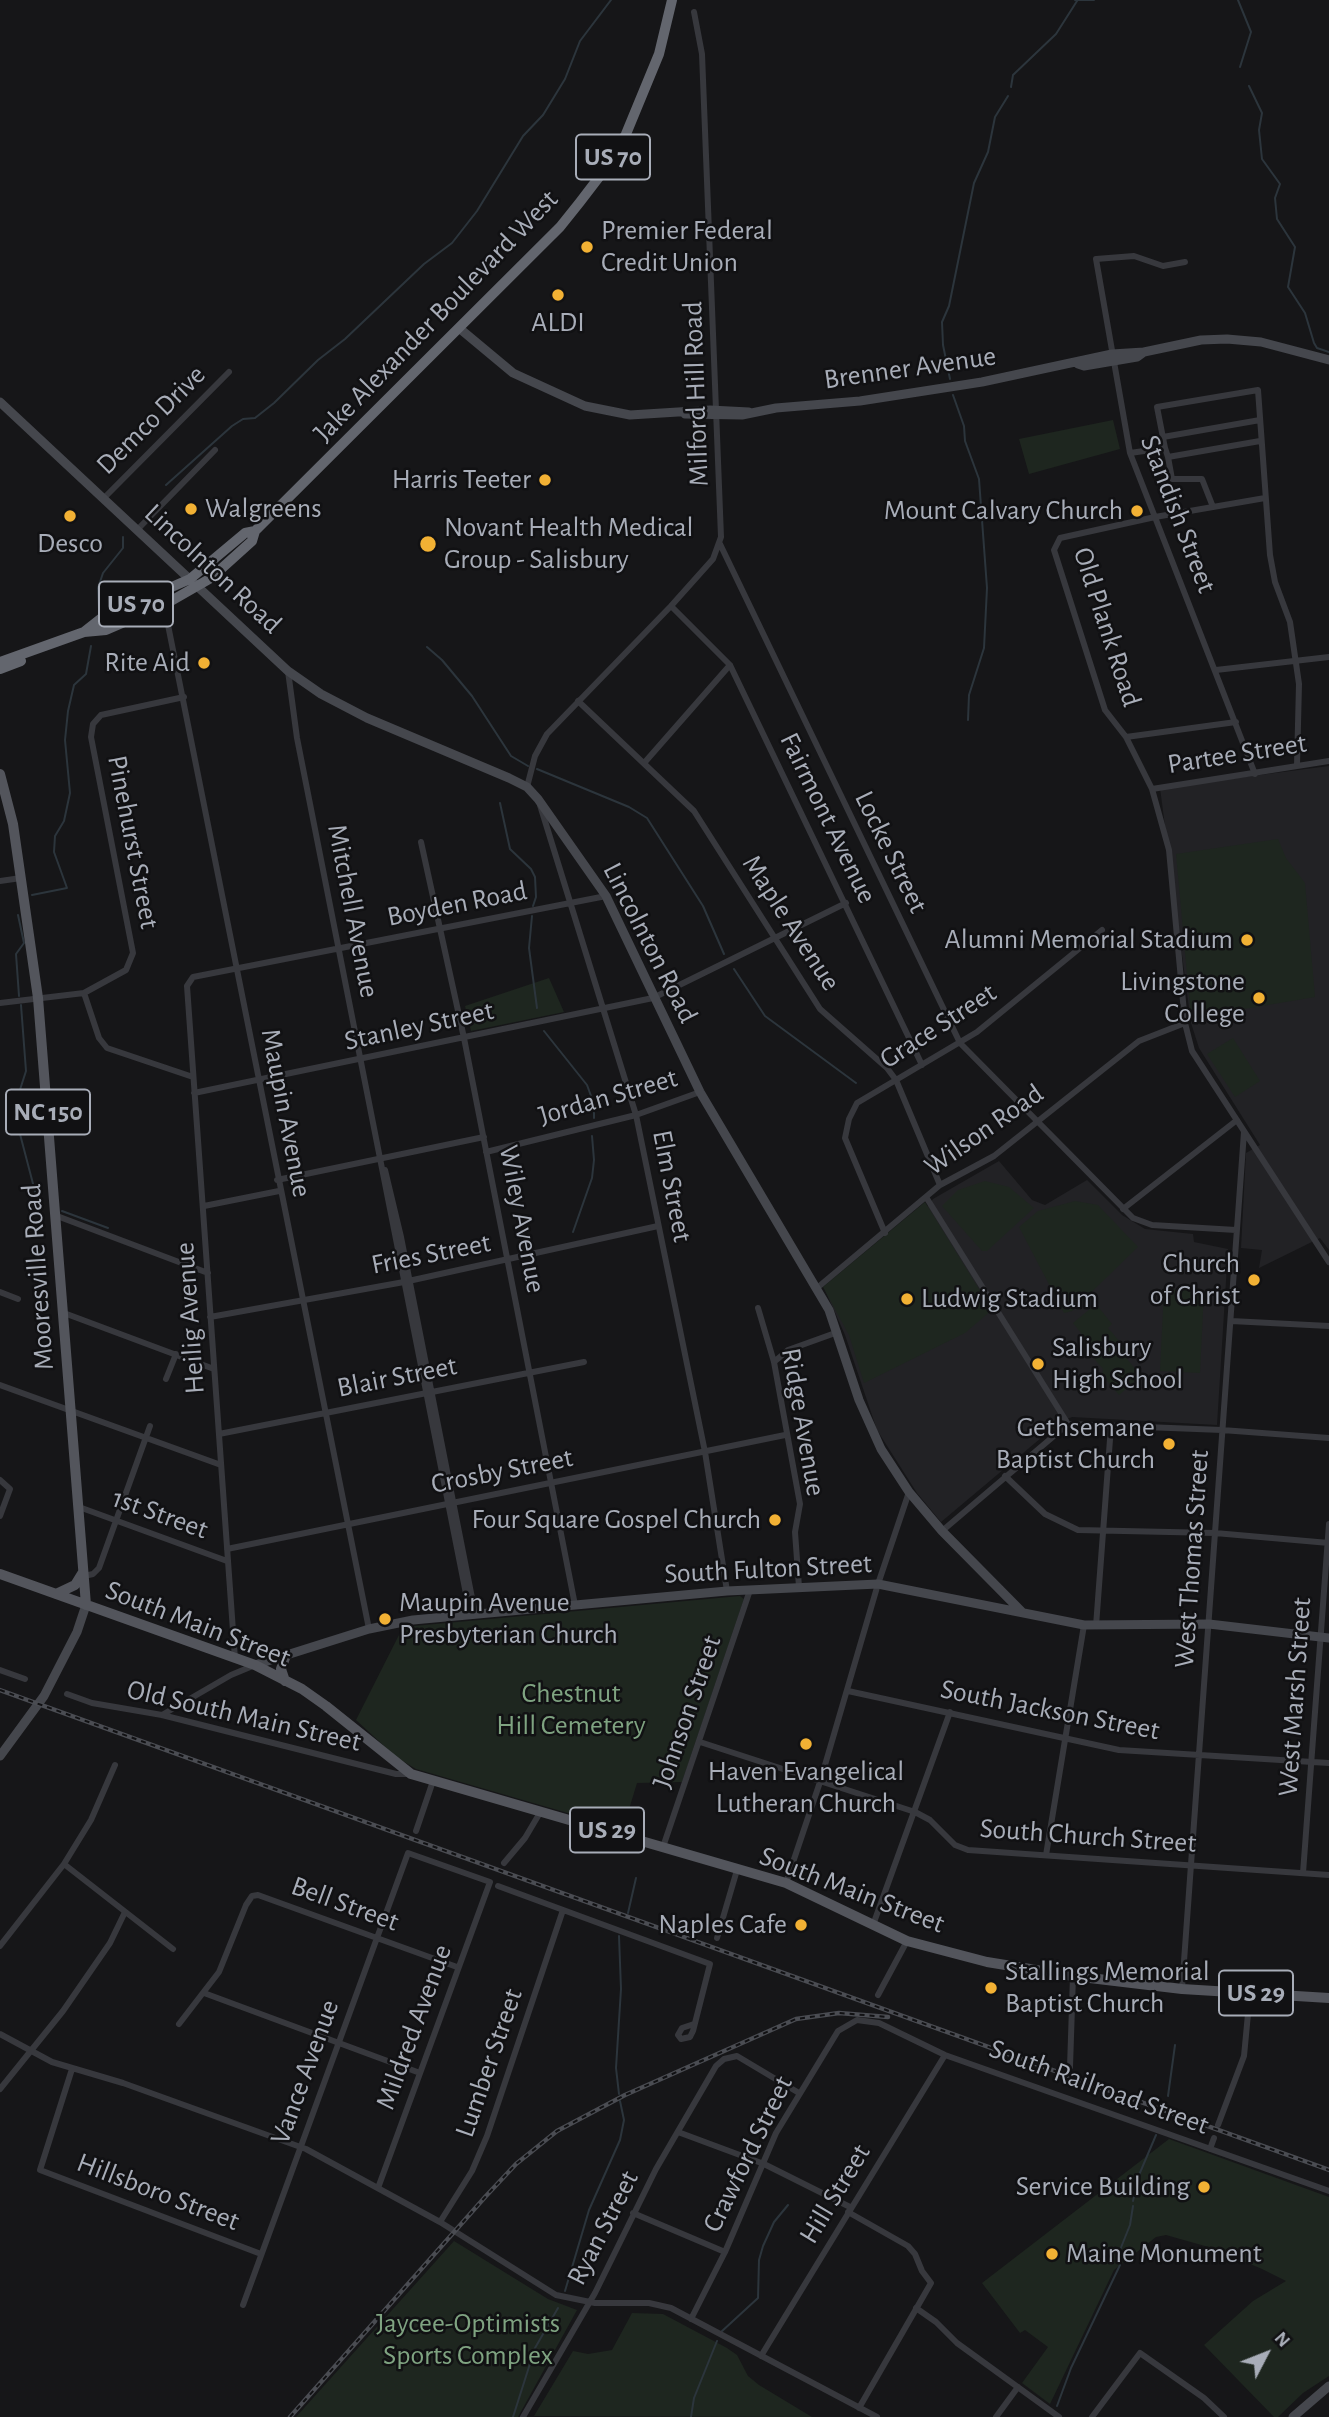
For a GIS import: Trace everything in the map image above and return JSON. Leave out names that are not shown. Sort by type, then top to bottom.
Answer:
[{"type":"highway","name":"Jake Alexander Boulevard West","points":[[0,662],[84,632],[106,630],[164,604],[194,583],[245,533],[256,531],[560,227],[606,168],[643,96],[659,54],[672,0]]},
{"type":"highway","name":"Jake Alexander Boulevard West","points":[[84,632],[103,617],[194,583]]},
{"type":"highway","name":"Jake Alexander Boulevard West","points":[[0,670],[27,659],[34,650]]},
{"type":"main road","name":"Mooresville Road","points":[[0,774],[21,878],[38,998],[86,1605]]},
{"type":"main road","points":[[55,1594],[75,1585],[84,1573]]},
{"type":"main road","name":"South Main Street","points":[[0,1574],[255,1665],[326,1706],[411,1774],[786,1884],[907,1941],[986,1962],[1073,1976],[1182,1989],[1329,1998]]},
{"type":"main road","points":[[285,1681],[281,1669],[286,1655]]},
{"type":"street","name":"Milford Hill Road","points":[[695,12],[702,54],[718,413],[722,528],[720,544]]},
{"type":"street","name":"Standish Street","points":[[1185,262],[1163,266],[1134,256],[1096,259],[1130,453],[1255,774]]},
{"type":"street","name":"Brenner Avenue","points":[[459,328],[513,373],[574,403],[630,415],[749,412],[921,392],[1201,340],[1240,340],[1329,360]]},
{"type":"street","name":"Demco Drive","points":[[104,498],[229,372]]},
{"type":"street","points":[[1213,507],[1202,479],[1171,479],[1157,407],[1258,390],[1270,555],[1275,582],[1290,622],[1296,663],[1300,704],[1297,765]]},
{"type":"street","name":"Lincolnton Road","points":[[0,402],[288,671],[321,694],[367,718],[527,787],[538,799],[606,896],[700,1092],[817,1288],[839,1332],[871,1427],[909,1492],[942,1531],[1022,1612]]},
{"type":"street","points":[[1163,437],[1260,420]]},
{"type":"street","points":[[1168,457],[1260,441]]},
{"type":"street","points":[[1130,453],[1165,447]]},
{"type":"street","points":[[137,530],[215,450]]},
{"type":"street","points":[[1155,517],[1265,498]]},
{"type":"street","name":"Old Plank Road","points":[[1155,517],[1060,538],[1054,550],[1105,710],[1126,737],[1152,789],[1169,850],[1185,1023],[1192,1051],[1329,1262]]},
{"type":"street","points":[[527,787],[535,756],[547,734],[671,606],[713,559],[720,544]]},
{"type":"street","name":"Locke Street","points":[[720,544],[960,1043],[1123,1209],[1145,1224],[1236,1230]]},
{"type":"street","name":"Maupin Avenue","points":[[164,604],[301,1302],[369,1629]]},
{"type":"street","name":"Fairmont Avenue","points":[[671,606],[730,665],[922,1065]]},
{"type":"street","points":[[1216,670],[1296,663],[1329,657]]},
{"type":"street","points":[[645,762],[730,665]]},
{"type":"street","name":"Mitchell Avenue","points":[[288,671],[297,738],[473,1614]]},
{"type":"street","name":"Pinehurst Street","points":[[0,1003],[85,993],[126,970],[133,953],[91,737],[93,724],[101,715],[184,697]]},
{"type":"street","name":"Maple Avenue","points":[[578,701],[694,811],[820,1009],[832,1022],[879,1058],[896,1080],[940,1185]]},
{"type":"street","points":[[1126,737],[1236,722]]},
{"type":"street","name":"Partee Street","points":[[1152,789],[1329,761]]},
{"type":"street","name":"Elm Street","points":[[538,799],[636,1115],[705,1452],[727,1591]]},
{"type":"street","name":"Wiley Avenue","points":[[421,842],[442,927],[575,1605]]},
{"type":"street","points":[[0,880],[21,878]]},
{"type":"street","name":"Boyden Road","points":[[193,977],[606,896]]},
{"type":"street","name":"Stanley Street","points":[[194,1093],[653,998],[846,903]]},
{"type":"street","name":"Grace Street","points":[[884,1233],[845,1138],[849,1119],[857,1103],[960,1043],[1102,930]]},
{"type":"street","name":"Heilig Avenue","points":[[193,977],[187,986],[235,1659]]},
{"type":"street","points":[[85,993],[99,1038],[107,1048],[193,1077]]},
{"type":"street","name":"Wilson Road","points":[[817,1288],[940,1185],[993,1156],[1139,1041],[1185,1023]]},
{"type":"street","name":"Jordan Street","points":[[486,1152],[636,1115],[700,1092]]},
{"type":"street","points":[[1123,1209],[1237,1120]]},
{"type":"street","name":"West Thomas Street","points":[[1182,1989],[1244,1132]]},
{"type":"street","points":[[277,1180],[484,1138]]},
{"type":"street","points":[[204,1206],[279,1191]]},
{"type":"street","points":[[926,1197],[1068,1424]]},
{"type":"street","points":[[57,1216],[208,1273]]},
{"type":"street","name":"Fries Street","points":[[210,1317],[407,1282],[658,1226]]},
{"type":"street","points":[[0,1292],[18,1298]]},
{"type":"street","name":"Ridge Avenue","points":[[758,1308],[775,1362],[785,1435],[800,1504],[795,1532],[799,1587]]},
{"type":"street","points":[[64,1313],[214,1369]]},
{"type":"street","points":[[1231,1321],[1329,1326]]},
{"type":"street","points":[[775,1362],[788,1350],[839,1332]]},
{"type":"street","points":[[166,1379],[176,1354]]},
{"type":"street","name":"Blair Street","points":[[219,1434],[584,1362]]},
{"type":"street","points":[[0,1385],[221,1465]]},
{"type":"street","points":[[942,1531],[1068,1424],[1222,1430],[1329,1438]]},
{"type":"street","points":[[84,1573],[93,1574],[100,1568],[150,1426]]},
{"type":"street","points":[[1096,1626],[1111,1426]]},
{"type":"street","name":"Crosby Street","points":[[227,1549],[785,1435]]},
{"type":"street","points":[[1005,1476],[1061,1524],[1078,1530],[1215,1533],[1328,1543]]},
{"type":"street","points":[[0,1516],[10,1489],[2,1481]]},
{"type":"street","points":[[786,1884],[820,1783],[878,1584],[909,1492]]},
{"type":"street","name":"1st Street","points":[[79,1507],[227,1561]]},
{"type":"street","name":"West Marsh Street","points":[[1303,1873],[1311,1762],[1325,1638],[1329,1524]]},
{"type":"street","name":"South Fulton Street","points":[[255,1665],[369,1629],[413,1619],[727,1591],[878,1584],[1084,1625],[1209,1624],[1325,1638]]},
{"type":"street","name":"Johnson Street","points":[[663,1847],[751,1590]]},
{"type":"street","name":"Mooresville Road","points":[[0,1756],[44,1696],[77,1632],[86,1605]]},
{"type":"street","points":[[1046,1855],[1084,1625]]},
{"type":"street","points":[[162,1715],[230,1675],[255,1665]]},
{"type":"street","points":[[0,1670],[25,1679]]},
{"type":"street","name":"South Jackson Street","points":[[848,1691],[1119,1750],[1329,1763]]},
{"type":"street","name":"Old South Main Street","points":[[67,1694],[98,1704],[162,1715],[396,1774],[411,1774]]},
{"type":"street","points":[[873,1925],[950,1712]]},
{"type":"street","name":"South Church Street","points":[[701,1742],[915,1812],[930,1820],[955,1845],[968,1850],[1329,1875]]},
{"type":"street","points":[[0,1946],[64,1864],[91,1820],[116,1765]]},
{"type":"street","points":[[416,1831],[433,1781]]},
{"type":"street","points":[[504,1863],[525,1839],[541,1811]]},
{"type":"street","name":"Mildred Avenue","points":[[378,2188],[490,1882],[408,1853]]},
{"type":"street","name":"Vance Avenue","points":[[243,2305],[408,1853]]},
{"type":"street","points":[[64,1864],[173,1950]]},
{"type":"street","points":[[718,1938],[737,1870]]},
{"type":"street","points":[[498,1886],[710,1964],[694,2026]]},
{"type":"street","name":"Bell Street","points":[[204,1993],[219,1972],[246,1905],[252,1896],[258,1895],[457,1968]]},
{"type":"street","name":"Lumber Street","points":[[439,2222],[472,2171],[483,2146],[563,1910]]},
{"type":"street","points":[[0,2089],[52,2025],[110,1943],[125,1912]]},
{"type":"street","points":[[878,1995],[907,1941]]},
{"type":"street","points":[[1070,2067],[1073,1976]]},
{"type":"street","points":[[179,2024],[204,1993],[420,2073]]},
{"type":"street","points":[[1218,2125],[1244,2056],[1250,1993]]},
{"type":"street","name":"South Railroad Street","points":[[857,2020],[879,2023],[945,2055],[1329,2191]]},
{"type":"street","name":"Crawford Street","points":[[691,2319],[725,2252],[776,2133],[838,2031],[857,2020]]},
{"type":"street","points":[[0,2034],[29,2052],[72,2069],[123,2082],[300,2147],[439,2222],[548,2291],[589,2303],[656,2304],[691,2319],[877,2417]]},
{"type":"street","name":"Hill Street","points":[[761,2356],[945,2055]]},
{"type":"street","name":"Ryan Street","points":[[523,2417],[589,2303],[633,2213],[678,2132],[723,2059],[737,2056],[799,2094]]},
{"type":"street","name":"Hillsboro Street","points":[[72,2069],[40,2171],[261,2254]]},
{"type":"street","points":[[678,2132],[764,2164],[849,2209],[915,2253],[922,2271],[931,2283],[859,2408]]},
{"type":"street","points":[[1210,2148],[1214,2137]]},
{"type":"street","points":[[633,2213],[725,2252]]},
{"type":"street","points":[[916,2308],[936,2322],[957,2343],[1059,2417]]},
{"type":"street","points":[[1092,2417],[1140,2353],[1204,2398],[1224,2417]]},
{"type":"street","points":[[1293,2417],[1329,2386]]},
{"type":"street","points":[[996,2417],[1018,2387]]},
{"type":"shaded area","name":"Livingstone College","points":[[1329,766],[1329,1250],[1320,1238],[1259,1268],[1262,1250],[1241,1248],[1246,1153],[1260,1145],[1199,1048],[1191,1023],[1160,788]]},
{"type":"shaded area","name":"Salisbury High School","points":[[999,1161],[1032,1200],[1045,1205],[1087,1180],[1122,1215],[1145,1229],[1193,1234],[1194,1242],[1228,1249],[1217,1425],[1072,1417],[1060,1422],[941,1522],[917,1493],[877,1430],[845,1335],[825,1290],[919,1219],[933,1199]]},
{"type":"green space","points":[[1113,420],[1120,449],[1029,474],[1019,439]]},
{"type":"green space","name":"Alumni Memorial Stadium","points":[[1278,839],[1286,858],[1305,883],[1315,997],[1191,1018],[1176,854]]},
{"type":"green space","points":[[549,978],[564,1012],[471,1031],[465,1006]]},
{"type":"green space","points":[[1233,1038],[1260,1081],[1235,1097],[1207,1054]]},
{"type":"green space","points":[[985,1181],[1009,1187],[1034,1208],[987,1251],[982,1251],[942,1206],[958,1190]]},
{"type":"green space","points":[[1075,1201],[1098,1205],[1138,1247],[1072,1311],[1064,1313],[1019,1227],[1038,1211]]},
{"type":"green space","name":"Ludwig Stadium","points":[[925,1202],[992,1310],[965,1333],[864,1383],[849,1335],[823,1287]]},
{"type":"green space","points":[[1164,1289],[1204,1291],[1200,1373],[1160,1371]]},
{"type":"green space","points":[[1096,1304],[1112,1324],[1108,1328],[1127,1350],[1123,1354],[1141,1376],[1119,1395],[1102,1375],[1103,1369],[1086,1349],[1089,1343],[1073,1323]]},
{"type":"green space","name":"Chestnut Hill Cemetery","points":[[740,1596],[744,1599],[682,1782],[637,1783],[623,1829],[416,1769],[396,1757],[356,1720],[403,1627]]},
{"type":"green space","points":[[1169,2139],[1329,2197],[1329,2376],[1303,2393],[1278,2417],[1274,2417],[1204,2345],[1253,2301],[1286,2281],[1262,2269],[1212,2248],[1166,2235],[1156,2237],[1114,2270],[1050,2404],[1022,2383],[1048,2347],[1025,2330],[1020,2333],[982,2283]]},
{"type":"green space","name":"Jaycee-Optimists Sports Complex","points":[[454,2241],[548,2299],[577,2310],[518,2417],[296,2417]]},
{"type":"green space","points":[[632,2313],[663,2314],[727,2348],[737,2355],[748,2376],[759,2385],[812,2417],[534,2416],[573,2351],[588,2354],[612,2350]]},
{"type":"waterway","points":[[166,485],[232,426],[243,419],[255,418],[274,403],[424,264],[452,243],[477,211],[523,136],[543,115],[565,79],[580,41],[611,0]]},
{"type":"waterway","points":[[1075,0],[1094,0]]},
{"type":"waterway","points":[[1238,0],[1251,32],[1240,67]]},
{"type":"waterway","points":[[1011,87],[1013,75],[1056,34],[1077,1]]},
{"type":"waterway","points":[[1249,86],[1262,113],[1259,130],[1262,159],[1280,184],[1275,198],[1277,219],[1295,247],[1288,287],[1305,313],[1317,348],[1329,352]]},
{"type":"waterway","points":[[950,379],[943,345],[942,322],[949,306],[974,183],[988,152],[995,117],[1008,96]]},
{"type":"waterway","points":[[953,395],[964,426],[965,441],[979,479],[987,588],[984,648],[969,695],[968,720]]},
{"type":"waterway","points":[[99,610],[98,588],[103,573],[123,548],[123,537]]},
{"type":"waterway","points":[[32,895],[67,888],[54,852],[55,836],[64,821],[70,793],[65,740],[68,711],[74,685],[86,674],[91,646]]},
{"type":"waterway","points":[[427,647],[442,660],[472,696],[511,756],[528,766]]},
{"type":"waterway","points":[[537,769],[629,807],[647,818],[703,906],[724,954]]},
{"type":"waterway","points":[[500,803],[510,849],[531,869],[535,877],[536,897],[533,906]]},
{"type":"waterway","points":[[18,915],[24,943],[16,954],[19,996]]},
{"type":"waterway","points":[[532,916],[529,948],[537,1008]]},
{"type":"waterway","points":[[734,969],[765,1016],[856,1083]]},
{"type":"waterway","points":[[21,1005],[26,1071],[15,1115],[37,1199]]},
{"type":"waterway","points":[[544,1031],[587,1085],[594,1104],[594,1118]]},
{"type":"waterway","points":[[573,1232],[592,1178],[592,1136]]},
{"type":"waterway","points":[[62,1211],[108,1228]]},
{"type":"waterway","points":[[628,1913],[636,1878]]},
{"type":"waterway","points":[[619,1936],[621,1989],[616,2068],[619,2094]]},
{"type":"waterway","points":[[1168,2096],[1175,2045]]},
{"type":"waterway","points":[[565,2291],[589,2210],[620,2140],[624,2120],[620,2101]]},
{"type":"waterway","points":[[1133,2201],[1139,2175],[1156,2135]]},
{"type":"waterway","points":[[721,2332],[758,2298],[759,2260],[763,2246],[774,2222],[788,2205]]},
{"type":"waterway","points":[[1057,2406],[1071,2368],[1120,2265],[1120,2250],[1130,2225],[1133,2206]]},
{"type":"waterway","points":[[513,2417],[535,2348],[558,2308]]},
{"type":"waterway","points":[[691,2417],[694,2398],[717,2341]]},
{"type":"railway","points":[[0,1690],[1329,2170]]},
{"type":"railway","points":[[290,2417],[486,2196],[516,2164],[557,2131],[625,2095],[796,2019],[839,2013],[888,2017]]},
{"type":"place","name":"Premier Federal Credit Union","points":[[587,247]]},
{"type":"place","name":"ALDI","points":[[558,295]]},
{"type":"place","name":"Harris Teeter","points":[[545,480]]},
{"type":"place","name":"Walgreens","points":[[191,509]]},
{"type":"place","name":"Mount Calvary Church","points":[[1137,511]]},
{"type":"place","name":"Desco","points":[[70,516]]},
{"type":"place","name":"Novant Health Medical Group - Salisbury","points":[[428,544]]},
{"type":"place","name":"Rite Aid","points":[[204,663]]},
{"type":"place","name":"Alumni Memorial Stadium","points":[[1247,940]]},
{"type":"place","name":"Livingstone College","points":[[1259,998]]},
{"type":"place","name":"Church of Christ","points":[[1254,1280]]},
{"type":"place","name":"Ludwig Stadium","points":[[907,1299]]},
{"type":"place","name":"Salisbury High School","points":[[1038,1364]]},
{"type":"place","name":"Gethsemane Baptist Church","points":[[1169,1444]]},
{"type":"place","name":"Four Square Gospel Church","points":[[775,1520]]},
{"type":"place","name":"Maupin Avenue Presbyterian Church","points":[[385,1619]]},
{"type":"place","name":"Haven Evangelical Lutheran Church","points":[[806,1744]]},
{"type":"place","name":"Naples Cafe","points":[[801,1925]]},
{"type":"place","name":"Stallings Memorial Baptist Church","points":[[991,1988]]},
{"type":"place","name":"Service Building","points":[[1204,2187]]},
{"type":"place","name":"Maine Monument","points":[[1052,2254]]}]
